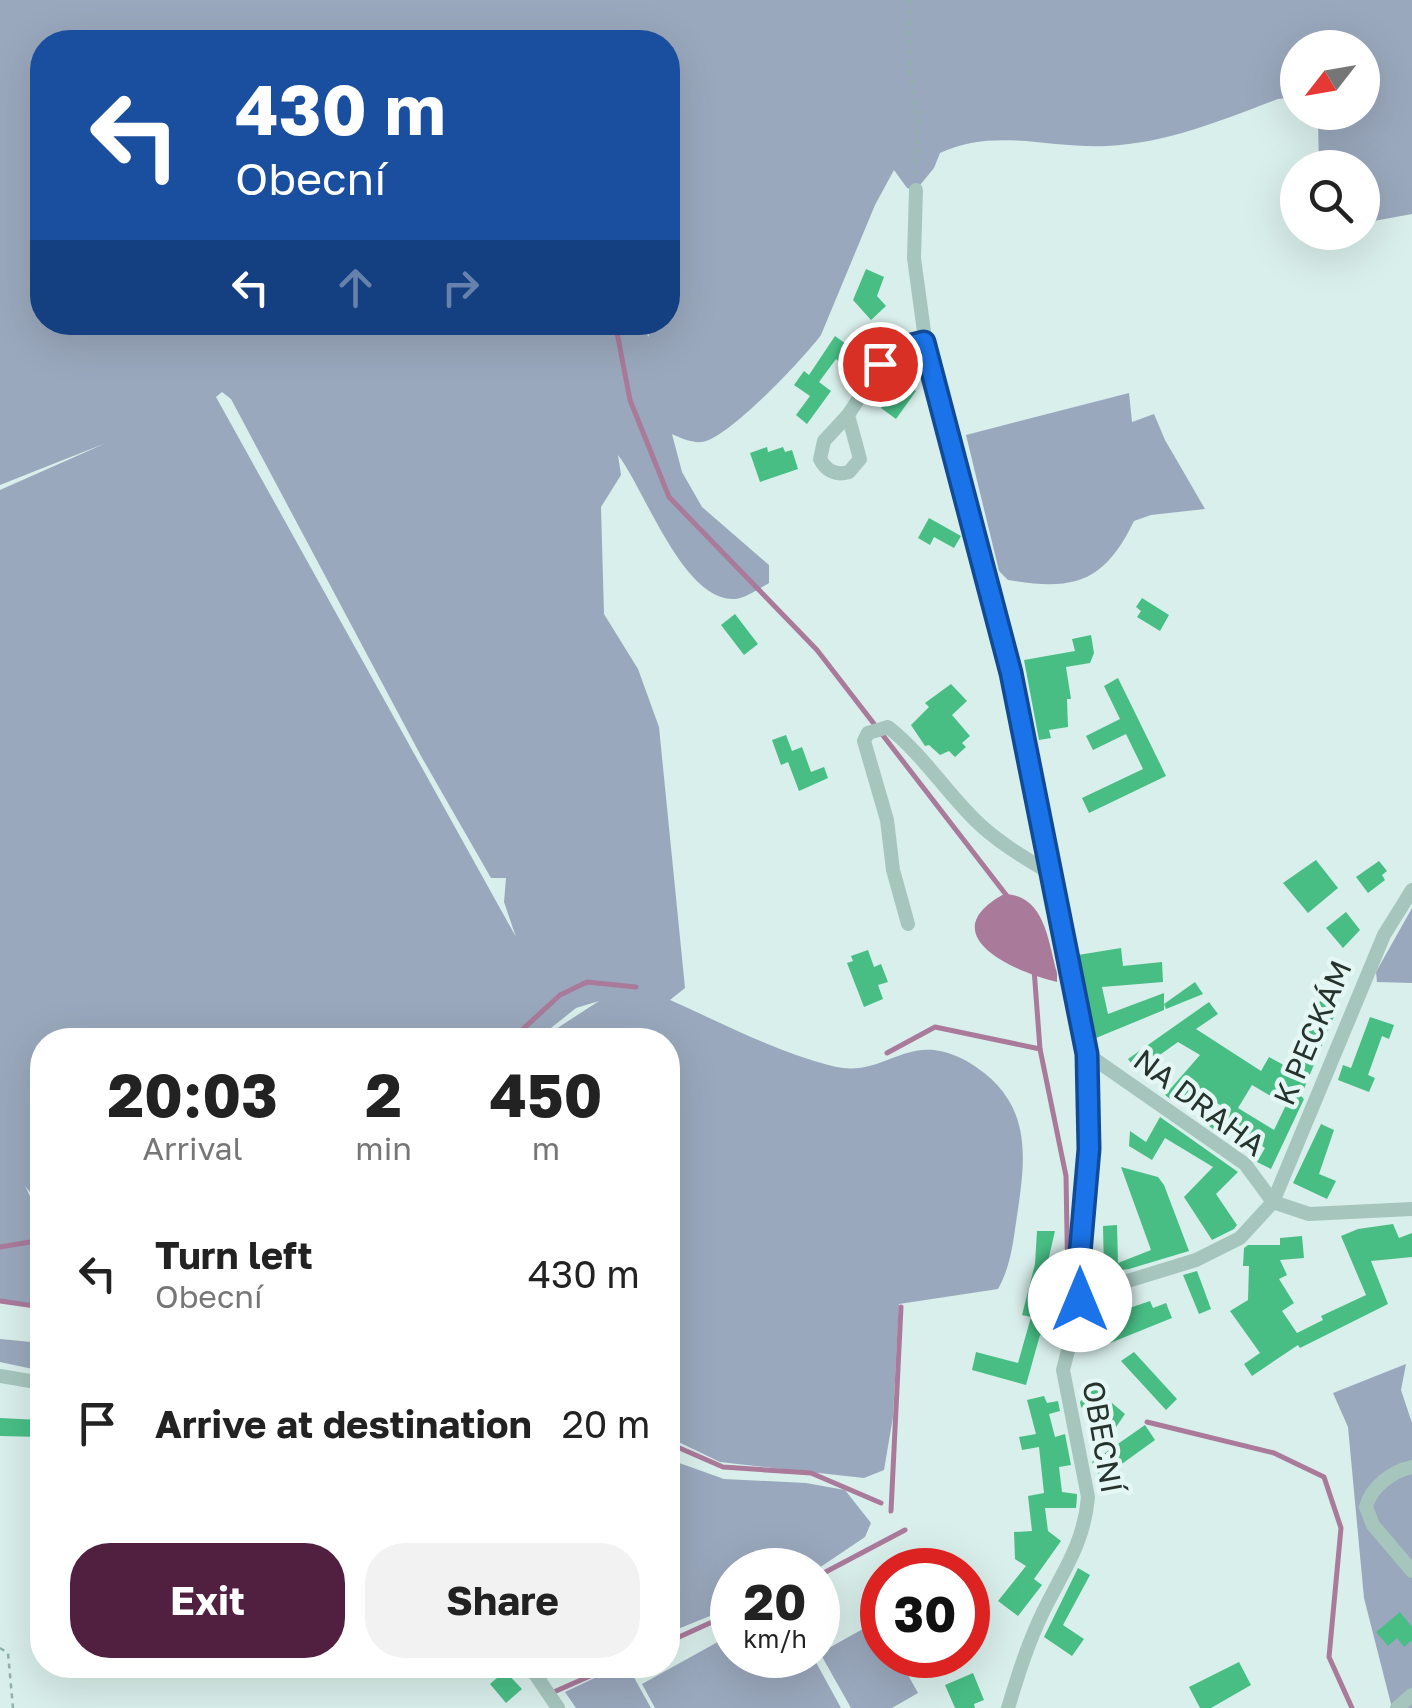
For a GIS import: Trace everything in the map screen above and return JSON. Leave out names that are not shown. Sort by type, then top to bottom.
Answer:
[{"type":"street","name":"OBECNÍ","points":[[916,190],[914,258],[924,342],[1011,673],[1087,1054],[1089,1149],[1080,1300],[1062,1370],[1088,1496],[1084,1530],[1032,1636],[1008,1708]]},
{"type":"street","points":[[848,415],[892,350],[924,342]]},
{"type":"street","points":[[908,924],[893,870],[887,820],[864,741],[868,733],[878,728],[888,727],[902,738],[975,820],[1013,851],[1050,873]]},
{"type":"street","name":"K PECKÁM","points":[[1273,1202],[1384,935],[1412,890]]},
{"type":"street","name":"NA DRAHA","points":[[1087,1054],[1244,1164],[1273,1202]]},
{"type":"street","points":[[1080,1300],[1196,1260],[1240,1238],[1273,1202],[1309,1214],[1412,1208]]},
{"type":"street","points":[[0,1376],[30,1380]]},
{"type":"street","points":[[1412,1467],[1400,1469],[1372,1492],[1366,1507],[1373,1525],[1412,1572]]},
{"type":"street","points":[[538,1678],[558,1708]]},
{"type":"street","points":[[1397,1708],[1412,1695]]},
{"type":"path","points":[[909,0],[909,61],[919,124],[916,190]]},
{"type":"path","points":[[0,1648],[8,1653],[13,1708]]},
{"type":"shaded area","points":[[0,0],[1412,0],[1412,214],[1380,220],[1380,150],[1319,150],[1318,130],[1380,130],[1380,30],[1280,30],[1280,99],[1173,135],[1107,146],[1002,140],[960,145],[940,153],[934,168],[916,190],[907,188],[894,170],[875,205],[821,335],[812,346],[765,396],[714,437],[698,442],[672,434],[682,472],[702,507],[769,565],[769,583],[757,590],[734,599],[715,595],[698,582],[667,540],[618,455],[621,475],[601,507],[604,614],[638,669],[659,727],[685,988],[670,1000],[770,1045],[832,1066],[861,1068],[921,1050],[956,1056],[994,1082],[1016,1115],[1021,1134],[1020,1194],[1011,1254],[998,1289],[899,1304],[893,1417],[884,1470],[864,1478],[720,1462],[680,1443],[680,1028],[557,1028],[599,1001],[576,1008],[551,1028],[30,1028],[30,1192],[25,1186],[30,1196],[30,1305],[0,1301],[0,490],[106,443],[0,485]],"holes":[[[222,392],[231,399],[421,756],[491,878],[506,878],[504,902],[516,937],[216,397]]]},
{"type":"shaded area","points":[[1129,393],[1132,422],[1154,414],[1205,509],[1151,515],[1134,521],[1111,558],[1084,578],[1051,584],[1008,580],[999,571],[966,435]]},
{"type":"shaded area","points":[[1004,894],[1018,896],[1036,911],[1047,934],[1057,982],[1002,961],[977,937],[975,924],[983,909]]},
{"type":"shaded area","points":[[1412,908],[1412,983],[1377,982],[1376,972]]},
{"type":"shaded area","points":[[0,1339],[30,1342],[30,1368],[0,1362]]},
{"type":"shaded area","points":[[1406,1364],[1401,1390],[1412,1423],[1412,1708],[1392,1708],[1364,1598],[1348,1427],[1333,1393]]},
{"type":"shaded area","points":[[680,1463],[724,1479],[806,1483],[845,1490],[871,1523],[865,1537],[840,1554],[840,1548],[710,1548],[710,1616],[680,1628]]},
{"type":"shaded area","points":[[860,1631],[860,1678],[910,1678],[918,1693],[892,1708],[851,1708],[834,1678],[840,1678],[840,1642]]},
{"type":"shaded area","points":[[710,1646],[710,1678],[825,1678],[841,1708],[655,1708],[642,1684],[653,1678],[680,1678],[680,1663]]},
{"type":"shaded area","points":[[595,1678],[634,1678],[651,1708],[576,1708],[565,1692]]},
{"type":"building","points":[[866,269],[884,277],[877,296],[886,306],[871,320],[853,300]]},
{"type":"building","points":[[835,336],[860,354],[849,369],[836,359],[819,382],[831,391],[807,424],[796,415],[810,396],[794,385],[804,371],[809,375]]},
{"type":"building","points":[[901,380],[916,391],[896,419],[881,408]]},
{"type":"building","points":[[767,447],[768,452],[783,447],[785,452],[792,450],[798,469],[760,482],[750,453]]},
{"type":"building","points":[[929,518],[961,536],[954,548],[934,537],[930,545],[918,538]]},
{"type":"building","points":[[1142,598],[1169,615],[1160,631],[1137,617],[1141,611],[1136,607]]},
{"type":"building","points":[[735,614],[758,644],[744,655],[721,625]]},
{"type":"building","points":[[1091,635],[1094,653],[1090,663],[1066,667],[1071,699],[1067,699],[1068,727],[1049,730],[1051,738],[1039,740],[1024,660],[1075,651],[1072,639]]},
{"type":"building","points":[[1118,678],[1166,776],[1089,813],[1082,798],[1143,769],[1126,734],[1093,750],[1086,736],[1120,719],[1104,686]]},
{"type":"building","points":[[951,684],[967,701],[952,715],[970,736],[962,743],[966,747],[955,757],[949,751],[940,755],[925,746],[911,725],[929,707],[925,703]]},
{"type":"building","points":[[786,735],[792,751],[802,747],[811,772],[824,767],[828,778],[799,791],[788,762],[781,765],[772,740]]},
{"type":"building","points":[[1316,860],[1338,888],[1308,913],[1283,883]]},
{"type":"building","points":[[1379,861],[1387,871],[1382,875],[1385,880],[1368,893],[1356,877]]},
{"type":"building","points":[[1346,912],[1360,930],[1343,948],[1326,928]]},
{"type":"building","points":[[1121,948],[1123,966],[1162,962],[1163,982],[1102,987],[1108,1014],[1164,993],[1164,1010],[1096,1038],[1078,955]]},
{"type":"building","points":[[868,950],[874,967],[881,964],[888,982],[878,985],[883,999],[864,1007],[847,963],[853,961],[851,956]]},
{"type":"building","points":[[1195,982],[1203,994],[1166,1009],[1164,1004]]},
{"type":"building","points":[[1320,1001],[1337,1009],[1301,1096],[1304,1099],[1271,1169],[1257,1162],[1265,1148],[1228,1124],[1221,1135],[1209,1126],[1222,1106],[1191,1089],[1177,1104],[1165,1095],[1200,1055],[1178,1042],[1137,1071],[1128,1059],[1209,1002],[1218,1014],[1196,1029],[1261,1071],[1269,1057],[1289,1068]],"holes":[[[1252,1085],[1286,1105],[1274,1130],[1238,1108]]]},
{"type":"building","points":[[1370,1017],[1394,1025],[1389,1039],[1382,1036],[1368,1075],[1375,1078],[1369,1092],[1338,1080],[1343,1065],[1351,1068]]},
{"type":"building","points":[[1160,1117],[1238,1172],[1216,1194],[1237,1225],[1234,1229],[1212,1240],[1184,1197],[1213,1167],[1165,1138],[1152,1160],[1129,1146],[1130,1131],[1146,1142]]},
{"type":"building","points":[[1321,1124],[1334,1130],[1319,1174],[1336,1181],[1327,1199],[1293,1183]]},
{"type":"building","points":[[1121,1167],[1158,1177],[1189,1251],[1129,1269],[1104,1272],[1103,1226],[1117,1225],[1118,1263],[1151,1250]]},
{"type":"building","points":[[1393,1224],[1399,1238],[1412,1233],[1412,1257],[1371,1261],[1388,1304],[1300,1348],[1298,1345],[1252,1376],[1244,1364],[1260,1353],[1230,1311],[1248,1300],[1249,1266],[1243,1266],[1244,1248],[1280,1245],[1280,1238],[1302,1236],[1304,1258],[1280,1260],[1287,1275],[1279,1279],[1294,1303],[1282,1311],[1297,1333],[1323,1320],[1321,1316],[1366,1295],[1341,1236]]},
{"type":"building","points":[[1037,1231],[1055,1231],[1039,1300],[1068,1307],[1060,1340],[1040,1335],[1026,1385],[972,1370],[976,1352],[1018,1363],[1031,1317],[1022,1315],[1035,1264]]},
{"type":"building","points":[[1197,1271],[1211,1309],[1199,1314],[1183,1275]]},
{"type":"building","points":[[1150,1301],[1153,1308],[1166,1303],[1172,1318],[1110,1343],[1100,1318]]},
{"type":"building","points":[[1134,1352],[1177,1399],[1166,1410],[1121,1361]]},
{"type":"building","points":[[1092,1386],[1125,1414],[1114,1430],[1081,1407],[1080,1402]]},
{"type":"building","points":[[1044,1396],[1047,1403],[1058,1401],[1060,1411],[1049,1414],[1055,1437],[1065,1434],[1071,1465],[1059,1467],[1062,1492],[1077,1494],[1076,1508],[1045,1508],[1048,1531],[1061,1541],[1034,1579],[1042,1585],[1018,1616],[998,1601],[1026,1566],[1015,1559],[1014,1532],[1032,1531],[1028,1496],[1044,1493],[1039,1447],[1022,1450],[1019,1437],[1036,1434],[1027,1400]]},
{"type":"building","points":[[0,1418],[30,1420],[30,1437],[0,1436]]},
{"type":"building","points":[[1145,1425],[1155,1440],[1101,1479],[1092,1462]]},
{"type":"building","points":[[1078,1568],[1090,1575],[1063,1625],[1084,1639],[1072,1656],[1044,1637]]},
{"type":"building","points":[[1400,1612],[1412,1627],[1412,1640],[1404,1647],[1397,1638],[1388,1646],[1376,1632]]},
{"type":"building","points":[[1239,1662],[1251,1685],[1211,1708],[1200,1708],[1189,1687]]},
{"type":"building","points":[[497,1678],[512,1678],[522,1689],[506,1703],[490,1684]]},
{"type":"building","points":[[961,1678],[975,1678],[984,1700],[974,1704],[975,1708],[955,1708],[945,1685]]},
{"type":"waterway","points":[[618,335],[630,400],[669,497],[817,650],[1007,896]]},
{"type":"waterway","points":[[1034,969],[1040,1049]]},
{"type":"waterway","points":[[524,1028],[560,995],[587,982],[636,987]]},
{"type":"waterway","points":[[887,1053],[935,1027],[1040,1049],[1066,1176],[1068,1289]]},
{"type":"waterway","points":[[0,1247],[30,1242]]},
{"type":"waterway","points":[[0,1301],[30,1305]]},
{"type":"waterway","points":[[891,1511],[901,1307]]},
{"type":"waterway","points":[[1147,1422],[1274,1453],[1324,1477],[1341,1528],[1329,1657],[1352,1708]]},
{"type":"waterway","points":[[680,1448],[723,1467],[811,1473],[881,1503]]},
{"type":"waterway","points":[[840,1564],[905,1530]]},
{"type":"waterway","points":[[680,1637],[710,1623]]},
{"type":"waterway","points":[[556,1691],[586,1678]]},
{"type":"route","points":[[880,364],[892,350],[924,342],[1011,673],[1087,1054],[1089,1149],[1080,1300]]}]
